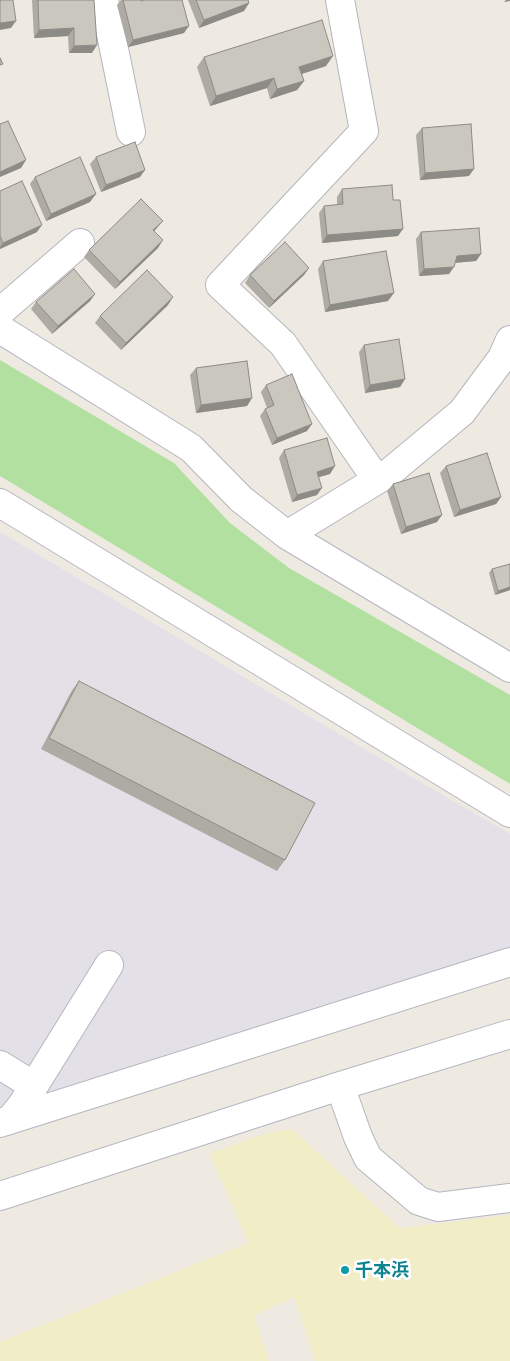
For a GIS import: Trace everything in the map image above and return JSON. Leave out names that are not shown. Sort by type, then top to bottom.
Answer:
[{"type":"street","points":[[104,0],[131,132]]},
{"type":"street","points":[[340,0],[364,131],[220,285],[282,344],[377,480]]},
{"type":"street","points":[[0,312],[80,243]]},
{"type":"street","points":[[0,329],[191,448],[241,499],[287,535],[510,668]]},
{"type":"street","points":[[287,535],[390,472],[462,412],[502,358],[510,340]]},
{"type":"street","points":[[0,503],[510,813]]},
{"type":"street","points":[[5,1121],[510,962]]},
{"type":"street","points":[[5,1121],[22,1105],[109,965]]},
{"type":"street","points":[[0,1196],[340,1086],[510,1034]]},
{"type":"street","points":[[0,1065],[34,1086]]},
{"type":"street","points":[[340,1086],[358,1137],[368,1158],[419,1201],[438,1207],[510,1198]]},
{"type":"shaded area","points":[[0,532],[510,834],[510,949],[0,1112]]},
{"type":"green space","points":[[0,360],[174,463],[230,523],[289,568],[510,695],[510,784],[0,476]]},
{"type":"sand","name":"千本浜","points":[[292,1129],[400,1228],[510,1215],[510,1361],[315,1361],[294,1297],[254,1316],[269,1361],[0,1361],[0,1342],[248,1243],[210,1153],[267,1133]]},
{"type":"building","points":[[0,0],[13,0],[16,21],[0,23]]},
{"type":"building","points":[[38,0],[94,0],[97,45],[74,46],[74,28],[39,30]]},
{"type":"building","points":[[123,0],[182,0],[189,26],[133,40]]},
{"type":"building","points":[[196,0],[248,0],[249,3],[204,20]]},
{"type":"building","points":[[322,20],[333,56],[299,67],[304,81],[277,89],[274,78],[216,96],[204,57]]},
{"type":"building","points":[[8,121],[26,160],[0,172],[0,124]]},
{"type":"building","points":[[471,124],[474,169],[425,173],[422,128]]},
{"type":"building","points":[[135,142],[145,170],[106,185],[96,157]]},
{"type":"building","points":[[80,157],[96,194],[51,214],[35,177]]},
{"type":"building","points":[[22,181],[42,225],[3,243],[0,236],[0,191]]},
{"type":"building","points":[[392,185],[393,200],[400,200],[403,229],[327,235],[324,206],[343,204],[342,189]]},
{"type":"building","points":[[141,199],[163,221],[153,230],[163,240],[120,282],[89,250]]},
{"type":"building","points":[[479,228],[481,254],[457,256],[454,267],[424,269],[421,232]]},
{"type":"building","points":[[285,242],[309,268],[274,301],[250,275]]},
{"type":"building","points":[[386,251],[394,293],[330,305],[323,261]]},
{"type":"building","points":[[74,269],[95,294],[58,326],[36,302]]},
{"type":"building","points":[[147,270],[173,297],[126,343],[100,316]]},
{"type":"building","points":[[399,339],[405,379],[370,385],[364,345]]},
{"type":"building","points":[[247,361],[252,398],[201,405],[196,368]]},
{"type":"building","points":[[292,374],[312,424],[277,438],[265,409],[274,405],[266,385]]},
{"type":"building","points":[[327,438],[335,466],[317,472],[322,488],[297,495],[284,450]]},
{"type":"building","points":[[487,453],[501,497],[460,510],[446,466]]},
{"type":"building","points":[[429,473],[442,515],[406,527],[393,484]]},
{"type":"building","points":[[510,564],[510,587],[498,591],[492,569]]},
{"type":"building","points":[[79,681],[315,803],[285,860],[49,738]]},
{"type":"place","name":"千本浜","points":[[345,1270]]}]
